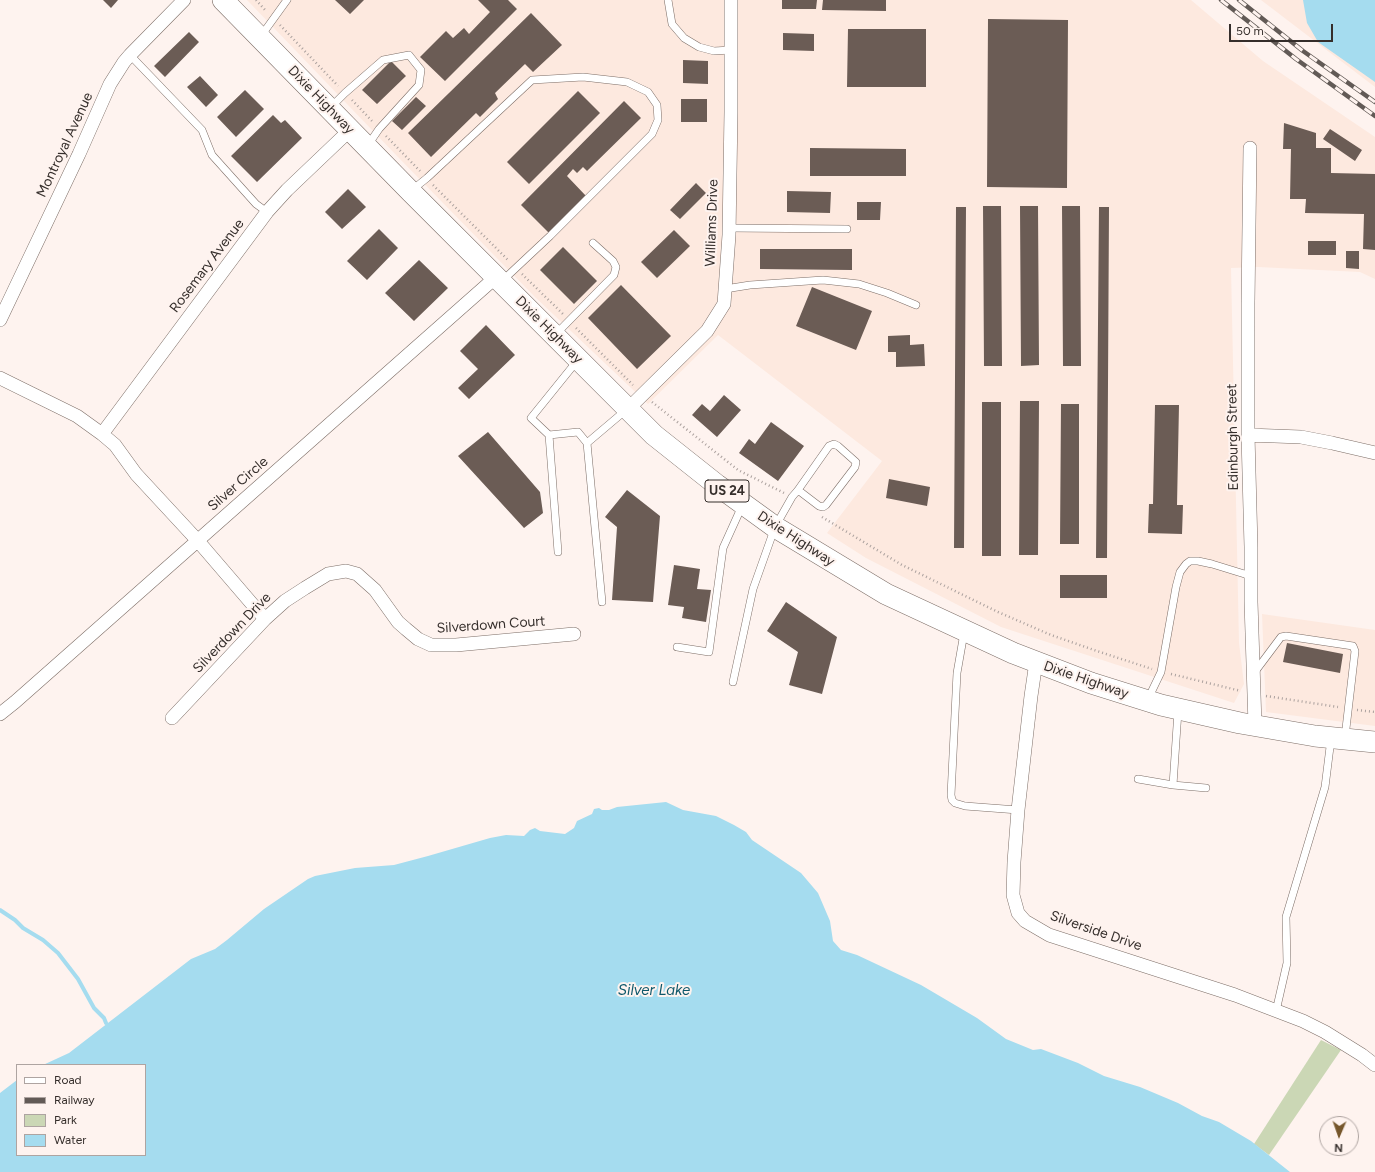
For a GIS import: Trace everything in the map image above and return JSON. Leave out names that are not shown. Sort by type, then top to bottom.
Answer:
[{"type":"main road","name":"Dixie Highway","points":[[223,0],[367,146],[410,192],[654,435],[775,527],[886,594],[1013,654],[1091,683],[1178,709],[1255,725],[1338,738],[1375,742]]},
{"type":"street","name":"Montroyal Avenue","points":[[0,320],[79,154],[110,84],[130,54],[184,0]]},
{"type":"street","name":"Williams Drive","points":[[628,409],[707,331],[724,304],[729,228],[731,0]]},
{"type":"street","name":"Rosemary Avenue","points":[[102,434],[267,212],[287,190],[350,130]]},
{"type":"street","name":"Edinburgh Street","points":[[1250,148],[1248,435],[1255,725]]},
{"type":"street","name":"Silver Circle","points":[[0,714],[499,280]]},
{"type":"street","points":[[0,378],[78,416],[115,445],[136,474],[198,541],[265,619]]},
{"type":"street","points":[[1248,435],[1301,437],[1375,453]]},
{"type":"street","name":"Silverdown Drive","points":[[172,718],[265,619],[285,601],[328,574],[346,571],[357,574],[365,581]]},
{"type":"street","name":"Silverdown Court","points":[[365,581],[375,590],[398,622],[406,630],[418,639],[431,645],[456,645],[574,634]]},
{"type":"street","name":"Silverside Drive","points":[[1036,662],[1018,810],[1013,895],[1018,913],[1025,921],[1049,935],[1234,995],[1303,1021],[1325,1032],[1375,1065]]},
{"type":"lane","points":[[260,38],[287,0]]},
{"type":"lane","points":[[668,0],[672,24],[684,38],[699,47],[714,51],[731,50]]},
{"type":"lane","points":[[130,54],[202,130],[212,155],[256,204],[267,212]]},
{"type":"lane","points":[[330,109],[345,93],[383,60],[409,55],[422,70],[419,85],[379,129],[367,146]]},
{"type":"lane","points":[[410,192],[532,80],[583,77],[627,82],[648,92],[657,105],[658,120],[652,134],[516,268],[499,280]]},
{"type":"lane","points":[[729,228],[847,229]]},
{"type":"lane","points":[[554,336],[614,275],[616,267],[613,260],[593,243]]},
{"type":"lane","points":[[725,289],[750,284],[823,280],[859,284],[887,293],[916,305]]},
{"type":"lane","points":[[558,552],[549,435],[531,418],[579,360]]},
{"type":"lane","points":[[587,443],[628,409]]},
{"type":"lane","points":[[549,435],[578,432],[587,443],[602,602]]},
{"type":"lane","points":[[732,682],[753,589],[775,527],[792,497],[829,446],[834,444],[838,446],[856,462],[855,467],[823,507],[819,506],[798,490]]},
{"type":"lane","points":[[676,647],[709,652],[723,548],[743,504]]},
{"type":"lane","points":[[1148,700],[1161,672],[1176,587],[1180,572],[1186,564],[1190,561],[1198,561],[1251,576]]},
{"type":"lane","points":[[964,631],[957,673],[952,800],[955,803],[965,806],[1018,810]]},
{"type":"lane","points":[[1254,673],[1281,637],[1286,636],[1353,646],[1355,651],[1348,709],[1338,738],[1286,917],[1287,963],[1276,1011]]},
{"type":"lane","points":[[1173,784],[1178,709]]},
{"type":"lane","points":[[1138,779],[1206,788]]},
{"type":"path","points":[[256,0],[379,129],[629,381]]},
{"type":"path","points":[[660,408],[738,470],[792,497]]},
{"type":"path","points":[[818,514],[902,565],[998,612],[1051,635],[1161,672],[1205,683],[1255,694],[1375,712]]},
{"type":"shaded area","points":[[247,0],[1191,0],[1263,61],[1375,137],[1375,279],[1360,272],[1258,267],[1231,268],[1239,643],[1244,684],[1234,703],[1001,627],[866,558],[827,533],[882,461],[718,335],[648,404],[535,297]]},
{"type":"shaded area","points":[[1261,0],[1375,0],[1375,87]]},
{"type":"shaded area","points":[[1262,614],[1375,630],[1375,726],[1266,712]]},
{"type":"green space","points":[[1321,1040],[1341,1050],[1269,1155],[1254,1144]]},
{"type":"water","points":[[1303,0],[1375,0],[1375,82],[1318,42],[1307,23]]},
{"type":"water","name":"Silver Lake","points":[[666,802],[683,810],[716,816],[734,825],[746,832],[752,840],[801,873],[818,893],[830,921],[833,941],[841,950],[857,955],[921,985],[977,1018],[1006,1039],[1033,1050],[1041,1049],[1078,1063],[1104,1076],[1140,1087],[1178,1103],[1202,1116],[1219,1122],[1251,1141],[1290,1172],[0,1172],[0,1093],[16,1081],[16,1156],[146,1156],[146,1064],[45,1064],[69,1053],[191,959],[215,949],[264,909],[308,879],[315,876],[355,868],[394,865],[490,838],[506,835],[524,836],[530,830],[535,828],[540,831],[565,834],[574,828],[577,821],[592,814],[594,809],[599,808],[602,810],[609,810],[617,807]]},
{"type":"building","points":[[103,0],[118,0],[111,8]]},
{"type":"building","points":[[335,0],[364,0],[350,14]]},
{"type":"building","points":[[478,0],[508,0],[517,9],[445,81],[420,57],[446,31],[453,38],[464,28],[469,34],[490,12]]},
{"type":"building","points":[[782,0],[817,0],[816,9],[782,9]]},
{"type":"building","points":[[823,0],[886,0],[886,11],[822,10]]},
{"type":"building","points":[[531,13],[562,45],[533,72],[525,64],[495,93],[498,99],[480,117],[476,113],[431,157],[408,133]]},
{"type":"building","points":[[988,19],[1068,20],[1067,188],[987,187]]},
{"type":"building","points":[[848,29],[926,29],[926,87],[847,87]]},
{"type":"building","points":[[189,32],[199,42],[165,77],[154,66]]},
{"type":"building","points":[[783,33],[814,34],[814,51],[783,50]]},
{"type":"building","points":[[683,60],[708,61],[708,84],[683,83]]},
{"type":"building","points":[[391,61],[406,76],[377,104],[362,90]]},
{"type":"building","points":[[200,76],[218,95],[206,107],[187,87]]},
{"type":"building","points":[[245,90],[264,109],[236,137],[217,117]]},
{"type":"building","points":[[578,91],[600,113],[529,184],[507,162]]},
{"type":"building","points":[[416,97],[426,106],[402,130],[392,121]]},
{"type":"building","points":[[681,99],[707,99],[707,122],[681,122]]},
{"type":"building","points":[[624,101],[641,118],[587,171],[583,167],[577,173],[573,169],[567,176],[586,196],[549,233],[521,205]]},
{"type":"building","points":[[273,115],[281,123],[285,120],[302,138],[257,182],[231,156]]},
{"type":"building","points":[[1284,123],[1316,133],[1316,148],[1331,148],[1331,173],[1375,174],[1375,250],[1363,249],[1364,214],[1305,213],[1306,199],[1290,199],[1291,149],[1283,149]]},
{"type":"building","points":[[1330,129],[1362,150],[1355,161],[1323,139]]},
{"type":"building","points":[[810,148],[906,149],[906,176],[810,176]]},
{"type":"building","points":[[696,183],[706,193],[680,219],[670,210]]},
{"type":"building","points":[[348,189],[366,207],[342,229],[325,212]]},
{"type":"building","points":[[787,191],[831,192],[830,213],[787,212]]},
{"type":"building","points":[[857,202],[881,202],[880,220],[857,220]]},
{"type":"building","points":[[983,206],[1001,206],[1002,366],[984,366]]},
{"type":"building","points":[[1020,206],[1038,206],[1039,365],[1021,366]]},
{"type":"building","points":[[1062,206],[1080,206],[1081,366],[1063,366]]},
{"type":"building","points":[[956,207],[966,207],[964,548],[954,548]]},
{"type":"building","points":[[1099,207],[1109,207],[1107,558],[1096,558]]},
{"type":"building","points":[[379,229],[398,248],[367,280],[347,261]]},
{"type":"building","points":[[674,230],[690,246],[657,278],[641,262]]},
{"type":"building","points":[[1308,241],[1336,241],[1336,255],[1308,255]]},
{"type":"building","points":[[563,247],[597,281],[574,304],[540,270]]},
{"type":"building","points":[[760,249],[852,249],[852,270],[760,269]]},
{"type":"building","points":[[1346,251],[1359,251],[1359,269],[1346,268]]},
{"type":"building","points":[[419,260],[448,288],[414,321],[385,293]]},
{"type":"building","points":[[621,285],[671,336],[637,369],[588,318]]},
{"type":"building","points":[[812,287],[872,311],[856,350],[796,326]]},
{"type":"building","points":[[486,325],[515,355],[469,399],[458,388],[478,369],[460,351]]},
{"type":"building","points":[[910,335],[910,345],[924,344],[925,366],[896,367],[896,352],[888,352],[888,336]]},
{"type":"building","points":[[724,395],[741,410],[717,437],[692,415],[702,404],[710,411]]},
{"type":"building","points":[[1020,401],[1039,401],[1038,555],[1019,555]]},
{"type":"building","points":[[982,402],[1001,402],[1001,556],[982,556]]},
{"type":"building","points":[[1061,404],[1079,404],[1079,544],[1060,544]]},
{"type":"building","points":[[1155,405],[1179,405],[1177,505],[1183,505],[1182,534],[1148,533],[1149,504],[1153,504]]},
{"type":"building","points":[[771,422],[804,446],[778,481],[739,453],[749,439],[755,444]]},
{"type":"building","points":[[488,432],[540,492],[543,513],[524,528],[458,456]]},
{"type":"building","points":[[889,479],[930,487],[927,506],[886,498]]},
{"type":"building","points":[[627,490],[660,516],[653,602],[612,600],[617,527],[605,517]]},
{"type":"building","points":[[674,565],[700,569],[697,589],[711,590],[706,622],[682,618],[684,607],[668,605]]},
{"type":"building","points":[[1060,575],[1107,575],[1107,598],[1060,598]]},
{"type":"building","points":[[786,602],[837,637],[822,694],[789,685],[798,652],[767,631]]},
{"type":"building","points":[[1287,643],[1343,654],[1340,673],[1283,662]]},
{"type":"waterway","points":[[0,910],[15,920],[23,928],[43,940],[58,953],[78,979],[94,1008],[104,1018],[106,1023]]},
{"type":"railway","points":[[1221,0],[1296,59],[1375,116]]},
{"type":"railway","points":[[1239,0],[1303,51],[1375,102]]}]
